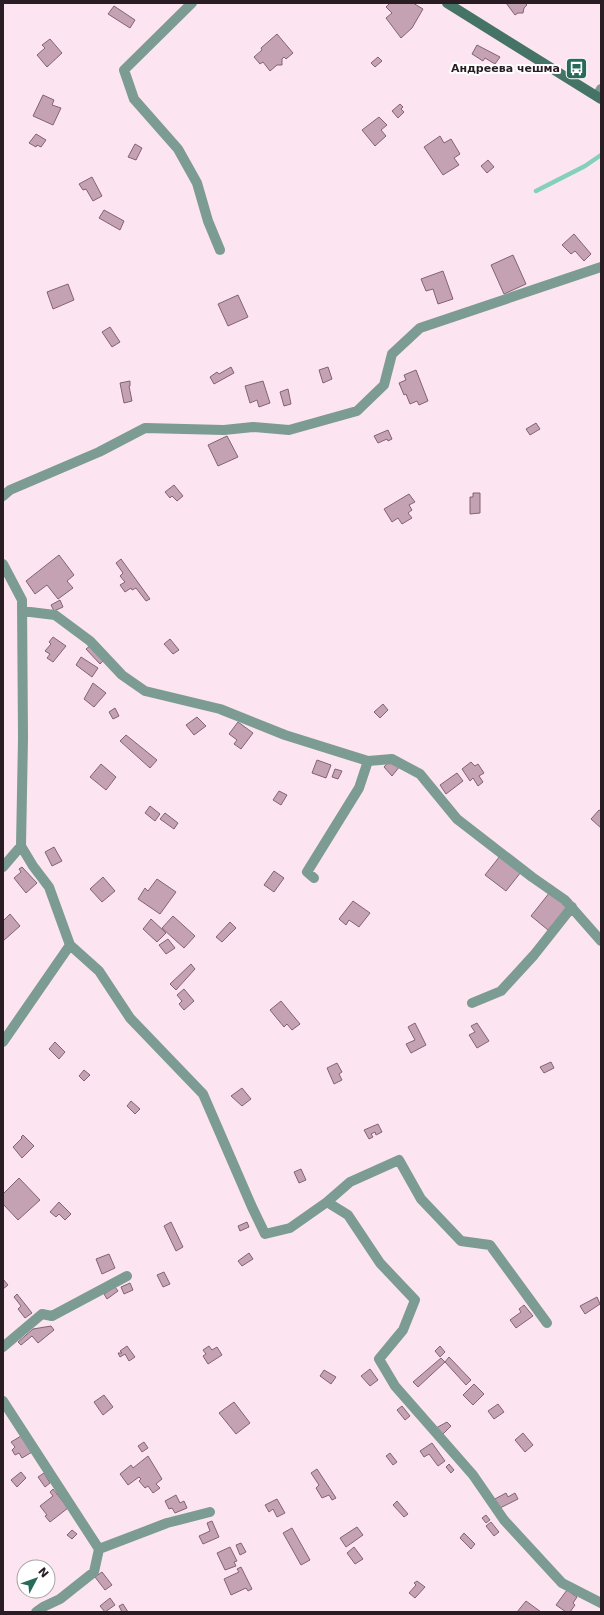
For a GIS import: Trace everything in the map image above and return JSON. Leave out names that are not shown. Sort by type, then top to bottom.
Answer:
[{"type":"street","points":[[192,3],[124,70],[134,99],[178,149],[197,183],[208,221],[220,250]]},
{"type":"street","points":[[447,3],[600,95]]},
{"type":"street","points":[[3,496],[10,490],[99,452],[145,428],[224,430],[254,427],[289,430],[357,411],[384,385],[392,354],[420,328],[601,267]]},
{"type":"street","points":[[3,564],[22,600],[24,738],[21,846],[33,866],[49,887],[70,944],[99,971],[130,1018],[203,1094],[265,1234],[290,1228],[327,1202],[350,1182],[399,1160],[420,1199],[461,1241],[490,1245],[547,1323]]},
{"type":"street","points":[[22,611],[55,615],[90,641],[122,675],[145,691],[220,708],[285,735],[368,761],[392,759],[420,774],[457,819],[532,877],[565,900],[601,941]]},
{"type":"street","points":[[314,878],[307,872],[360,788],[368,761]]},
{"type":"street","points":[[3,867],[21,846]]},
{"type":"street","points":[[472,1003],[501,991],[534,955],[572,907]]},
{"type":"street","points":[[3,1042],[70,944]]},
{"type":"street","points":[[327,1202],[348,1215],[380,1263],[415,1300],[403,1330],[379,1359],[395,1386],[473,1475],[504,1520],[562,1583],[601,1603]]},
{"type":"street","points":[[3,1347],[42,1314],[52,1316],[127,1276]]},
{"type":"street","points":[[3,1401],[99,1548],[94,1572],[60,1599],[43,1606],[36,1612]]},
{"type":"street","points":[[99,1548],[167,1523],[210,1512]]},
{"type":"building","points":[[390,3],[413,3],[423,9],[412,28],[401,38],[386,18],[392,13],[386,7]]},
{"type":"building","points":[[506,3],[525,3],[527,5],[524,8],[523,13],[518,13],[515,15]]},
{"type":"building","points":[[114,6],[135,20],[130,28],[108,14]]},
{"type":"building","points":[[277,34],[293,53],[286,59],[284,57],[282,59],[282,65],[277,65],[270,71],[263,62],[260,64],[254,57],[262,50],[261,48]]},
{"type":"building","points":[[50,39],[62,53],[47,67],[37,55],[45,48],[42,45]]},
{"type":"building","points":[[477,45],[500,57],[495,64],[485,58],[483,61],[472,54]]},
{"type":"building","points":[[378,57],[382,61],[375,67],[371,63]]},
{"type":"building","points":[[43,95],[54,100],[52,105],[61,108],[53,125],[33,116]]},
{"type":"building","points":[[400,104],[403,107],[401,109],[404,112],[398,118],[392,111]]},
{"type":"building","points":[[379,117],[387,125],[381,130],[386,136],[375,146],[362,130]]},
{"type":"building","points":[[36,134],[46,140],[41,147],[37,145],[36,147],[29,143]]},
{"type":"building","points":[[440,136],[444,143],[451,139],[460,154],[454,158],[459,165],[443,175],[424,147]]},
{"type":"building","points":[[135,144],[142,148],[136,160],[128,157]]},
{"type":"building","points":[[488,160],[494,167],[487,173],[481,166]]},
{"type":"building","points":[[92,177],[102,196],[93,201],[86,189],[83,190],[79,184]]},
{"type":"building","points":[[104,210],[124,221],[120,230],[99,218]]},
{"type":"building","points":[[574,234],[591,254],[584,261],[575,251],[571,254],[562,245]]},
{"type":"building","points":[[513,255],[526,284],[504,294],[491,265]]},
{"type":"building","points":[[443,271],[453,299],[438,304],[433,289],[426,291],[421,279]]},
{"type":"building","points":[[68,284],[74,300],[53,309],[47,292]]},
{"type":"building","points":[[238,295],[248,317],[228,326],[218,304]]},
{"type":"building","points":[[110,327],[120,342],[112,347],[102,332]]},
{"type":"building","points":[[231,367],[234,373],[214,384],[210,377],[217,372],[219,374]]},
{"type":"building","points":[[328,367],[332,379],[323,383],[319,370]]},
{"type":"building","points":[[416,370],[428,401],[419,405],[417,401],[410,404],[399,383],[406,380],[404,375]]},
{"type":"building","points":[[130,381],[129,386],[132,401],[124,403],[120,383]]},
{"type":"building","points":[[263,381],[270,403],[259,407],[257,400],[250,403],[245,386]]},
{"type":"building","points":[[288,389],[291,404],[284,406],[280,392]]},
{"type":"building","points":[[536,423],[540,429],[530,435],[526,429]]},
{"type":"building","points":[[388,430],[392,439],[388,441],[387,439],[378,443],[374,436]]},
{"type":"building","points":[[227,436],[238,457],[218,466],[208,445]]},
{"type":"building","points":[[174,485],[183,496],[177,501],[172,496],[170,498],[165,492]]},
{"type":"building","points":[[473,493],[480,493],[480,513],[470,514],[470,497],[473,497]]},
{"type":"building","points":[[409,494],[415,502],[409,505],[412,510],[408,513],[412,518],[402,524],[398,518],[392,522],[384,509]]},
{"type":"building","points":[[59,555],[74,575],[67,581],[73,588],[58,599],[47,585],[35,594],[26,581]]},
{"type":"building","points":[[121,559],[150,599],[146,601],[136,588],[132,590],[131,588],[125,592],[120,585],[125,582],[120,576],[123,573],[116,563]]},
{"type":"building","points":[[60,600],[63,607],[54,611],[51,605]]},
{"type":"building","points":[[53,637],[66,646],[53,662],[47,658],[50,654],[45,651],[51,644],[49,642]]},
{"type":"building","points":[[170,639],[179,650],[173,654],[164,644]]},
{"type":"building","points":[[91,645],[104,660],[100,664],[86,649]]},
{"type":"building","points":[[81,657],[98,668],[92,677],[76,665]]},
{"type":"building","points":[[93,683],[106,693],[94,707],[84,699]]},
{"type":"building","points":[[383,704],[388,710],[380,718],[374,712]]},
{"type":"building","points":[[115,708],[119,716],[113,719],[109,712]]},
{"type":"building","points":[[197,717],[206,726],[194,735],[186,725]]},
{"type":"building","points":[[238,722],[253,733],[241,749],[234,744],[237,740],[229,734]]},
{"type":"building","points":[[126,735],[157,760],[150,768],[120,741]]},
{"type":"building","points":[[391,759],[400,766],[392,776],[384,767]]},
{"type":"building","points":[[317,760],[331,765],[326,778],[312,773]]},
{"type":"building","points":[[471,762],[475,766],[478,764],[484,773],[479,776],[483,782],[478,786],[473,778],[470,781],[462,769]]},
{"type":"building","points":[[101,764],[116,777],[106,790],[90,777]]},
{"type":"building","points":[[335,769],[342,771],[338,779],[332,777]]},
{"type":"building","points":[[457,773],[463,781],[446,794],[440,785]]},
{"type":"building","points":[[279,791],[287,795],[281,805],[273,800]]},
{"type":"building","points":[[150,806],[160,814],[155,821],[145,813]]},
{"type":"building","points":[[599,810],[601,811],[601,828],[591,819]]},
{"type":"building","points":[[165,813],[178,823],[174,829],[160,819]]},
{"type":"building","points":[[54,847],[62,861],[52,866],[45,852]]},
{"type":"building","points":[[500,856],[521,872],[506,891],[485,875]]},
{"type":"building","points":[[22,867],[37,883],[26,893],[14,878],[21,872],[19,869]]},
{"type":"building","points":[[274,871],[284,878],[274,892],[264,885]]},
{"type":"building","points":[[103,877],[115,891],[102,902],[90,889]]},
{"type":"building","points":[[157,879],[176,892],[160,914],[138,899],[145,888],[148,891]]},
{"type":"building","points":[[550,892],[568,907],[548,930],[531,916]]},
{"type":"building","points":[[353,901],[370,913],[359,927],[349,920],[346,925],[339,919]]},
{"type":"building","points":[[10,914],[20,926],[3,941],[3,921]]},
{"type":"building","points":[[173,916],[195,936],[184,948],[162,928]]},
{"type":"building","points":[[151,919],[166,933],[157,942],[143,929]]},
{"type":"building","points":[[230,922],[236,928],[222,942],[216,937]]},
{"type":"building","points":[[168,939],[175,948],[166,954],[159,945]]},
{"type":"building","points":[[191,964],[195,969],[176,990],[170,984]]},
{"type":"building","points":[[184,989],[194,1001],[184,1010],[179,1004],[182,1001],[177,995]]},
{"type":"building","points":[[281,1001],[300,1024],[292,1030],[287,1024],[284,1027],[270,1010]]},
{"type":"building","points":[[415,1023],[426,1045],[411,1053],[406,1044],[415,1040],[408,1027]]},
{"type":"building","points":[[477,1023],[489,1041],[477,1048],[469,1035],[475,1032],[471,1026]]},
{"type":"building","points":[[55,1042],[65,1052],[59,1059],[49,1049]]},
{"type":"building","points":[[551,1062],[554,1068],[544,1073],[540,1067]]},
{"type":"building","points":[[337,1063],[342,1072],[339,1074],[342,1080],[334,1084],[327,1068]]},
{"type":"building","points":[[84,1070],[90,1075],[84,1081],[79,1076]]},
{"type":"building","points":[[242,1088],[251,1099],[242,1106],[231,1096]]},
{"type":"building","points":[[131,1101],[140,1109],[135,1114],[127,1106]]},
{"type":"building","points":[[378,1124],[382,1132],[376,1135],[375,1132],[371,1134],[373,1137],[369,1139],[364,1130]]},
{"type":"building","points":[[23,1135],[34,1146],[22,1158],[13,1147]]},
{"type":"building","points":[[301,1169],[306,1180],[299,1183],[294,1172]]},
{"type":"building","points":[[19,1178],[40,1200],[18,1220],[3,1204],[3,1194]]},
{"type":"building","points":[[59,1202],[71,1214],[65,1220],[59,1214],[56,1217],[50,1212]]},
{"type":"building","points":[[171,1222],[183,1247],[176,1251],[164,1226]]},
{"type":"building","points":[[247,1222],[249,1227],[240,1231],[238,1226]]},
{"type":"building","points":[[249,1253],[253,1259],[242,1266],[238,1261]]},
{"type":"building","points":[[109,1254],[115,1268],[102,1274],[96,1259]]},
{"type":"building","points":[[164,1272],[170,1284],[163,1287],[157,1275]]},
{"type":"building","points":[[3,1279],[8,1285],[3,1289]]},
{"type":"building","points":[[130,1283],[133,1290],[124,1294],[121,1287]]},
{"type":"building","points":[[115,1287],[118,1291],[107,1299],[104,1294]]},
{"type":"building","points":[[17,1294],[32,1313],[25,1318],[18,1309],[21,1306],[14,1297]]},
{"type":"building","points":[[597,1297],[600,1304],[585,1314],[580,1306]]},
{"type":"building","points":[[524,1305],[533,1316],[516,1328],[510,1320],[521,1312],[519,1309]]},
{"type":"building","points":[[51,1326],[54,1330],[38,1343],[32,1336],[21,1345],[18,1342],[33,1329]]},
{"type":"building","points":[[127,1346],[135,1357],[129,1361],[125,1354],[120,1357],[118,1353],[122,1353],[120,1351]]},
{"type":"building","points":[[209,1346],[212,1350],[217,1347],[222,1355],[208,1364],[203,1356],[206,1354],[203,1350]]},
{"type":"building","points":[[440,1346],[445,1352],[440,1357],[435,1351]]},
{"type":"building","points":[[449,1357],[471,1380],[466,1385],[445,1362]]},
{"type":"building","points":[[441,1358],[445,1362],[418,1387],[413,1382]]},
{"type":"building","points":[[370,1369],[378,1380],[370,1386],[361,1376]]},
{"type":"building","points":[[324,1370],[336,1377],[331,1384],[320,1376]]},
{"type":"building","points":[[474,1384],[484,1394],[473,1405],[463,1395]]},
{"type":"building","points":[[104,1395],[113,1407],[103,1415],[94,1402]]},
{"type":"building","points":[[234,1402],[250,1423],[236,1434],[219,1413]]},
{"type":"building","points":[[498,1404],[504,1412],[494,1419],[488,1411]]},
{"type":"building","points":[[402,1406],[410,1416],[405,1420],[397,1410]]},
{"type":"building","points":[[447,1422],[451,1426],[442,1435],[436,1428]]},
{"type":"building","points":[[523,1433],[533,1445],[525,1452],[515,1440]]},
{"type":"building","points":[[21,1436],[32,1452],[22,1458],[19,1453],[15,1455],[12,1450],[15,1447],[11,1442]]},
{"type":"building","points":[[144,1442],[148,1448],[142,1452],[138,1446]]},
{"type":"building","points":[[432,1443],[445,1461],[438,1466],[429,1454],[424,1457],[420,1451]]},
{"type":"building","points":[[390,1453],[397,1462],[393,1465],[386,1456]]},
{"type":"building","points":[[148,1456],[162,1479],[156,1484],[160,1488],[153,1493],[148,1486],[145,1488],[139,1481],[141,1479],[139,1477],[128,1485],[120,1474],[131,1465],[133,1468]]},
{"type":"building","points":[[449,1464],[454,1470],[451,1473],[446,1467]]},
{"type":"building","points":[[317,1469],[336,1498],[332,1500],[329,1495],[322,1498],[316,1488],[319,1485],[311,1473]]},
{"type":"building","points":[[21,1472],[26,1478],[17,1487],[11,1480]]},
{"type":"building","points":[[44,1473],[50,1483],[45,1487],[38,1477]]},
{"type":"building","points":[[53,1489],[68,1508],[50,1522],[40,1506],[53,1496],[50,1492]]},
{"type":"building","points":[[506,1493],[508,1497],[515,1493],[518,1499],[498,1509],[493,1500]]},
{"type":"building","points":[[176,1495],[180,1503],[184,1501],[187,1508],[175,1513],[172,1508],[169,1509],[165,1501]]},
{"type":"building","points":[[277,1499],[285,1513],[277,1517],[273,1509],[269,1512],[265,1505]]},
{"type":"building","points":[[397,1501],[408,1514],[404,1517],[393,1505]]},
{"type":"building","points":[[486,1515],[490,1520],[486,1523],[482,1518]]},
{"type":"building","points":[[212,1521],[219,1537],[203,1544],[199,1536],[210,1531],[207,1523]]},
{"type":"building","points":[[491,1522],[499,1532],[494,1536],[486,1526]]},
{"type":"building","points":[[357,1527],[363,1535],[346,1547],[340,1538]]},
{"type":"building","points":[[292,1528],[310,1560],[301,1565],[283,1533]]},
{"type":"building","points":[[72,1530],[77,1534],[72,1539],[67,1535]]},
{"type":"building","points":[[464,1533],[475,1544],[471,1549],[460,1538]]},
{"type":"building","points":[[241,1543],[246,1552],[240,1555],[236,1545]]},
{"type":"building","points":[[230,1547],[237,1561],[234,1562],[236,1566],[225,1570],[217,1553]]},
{"type":"building","points":[[354,1547],[363,1559],[355,1564],[347,1553]]},
{"type":"building","points":[[241,1567],[252,1589],[248,1591],[246,1588],[231,1595],[224,1579],[239,1572],[237,1569]]},
{"type":"building","points":[[102,1572],[112,1585],[105,1590],[95,1577]]},
{"type":"building","points":[[417,1581],[425,1587],[415,1598],[409,1593],[416,1585],[414,1583]]},
{"type":"building","points":[[567,1590],[577,1597],[573,1603],[575,1605],[570,1612],[566,1612],[556,1605]]},
{"type":"building","points":[[110,1598],[115,1605],[105,1612],[100,1606]]},
{"type":"building","points":[[526,1601],[541,1612],[517,1612]]},
{"type":"building","points":[[123,1604],[128,1612],[122,1612],[119,1606]]},
{"type":"waterway","points":[[536,191],[585,166],[601,155]]},
{"type":"place","name":"Андреева чешма","points":[[576,68]]}]
